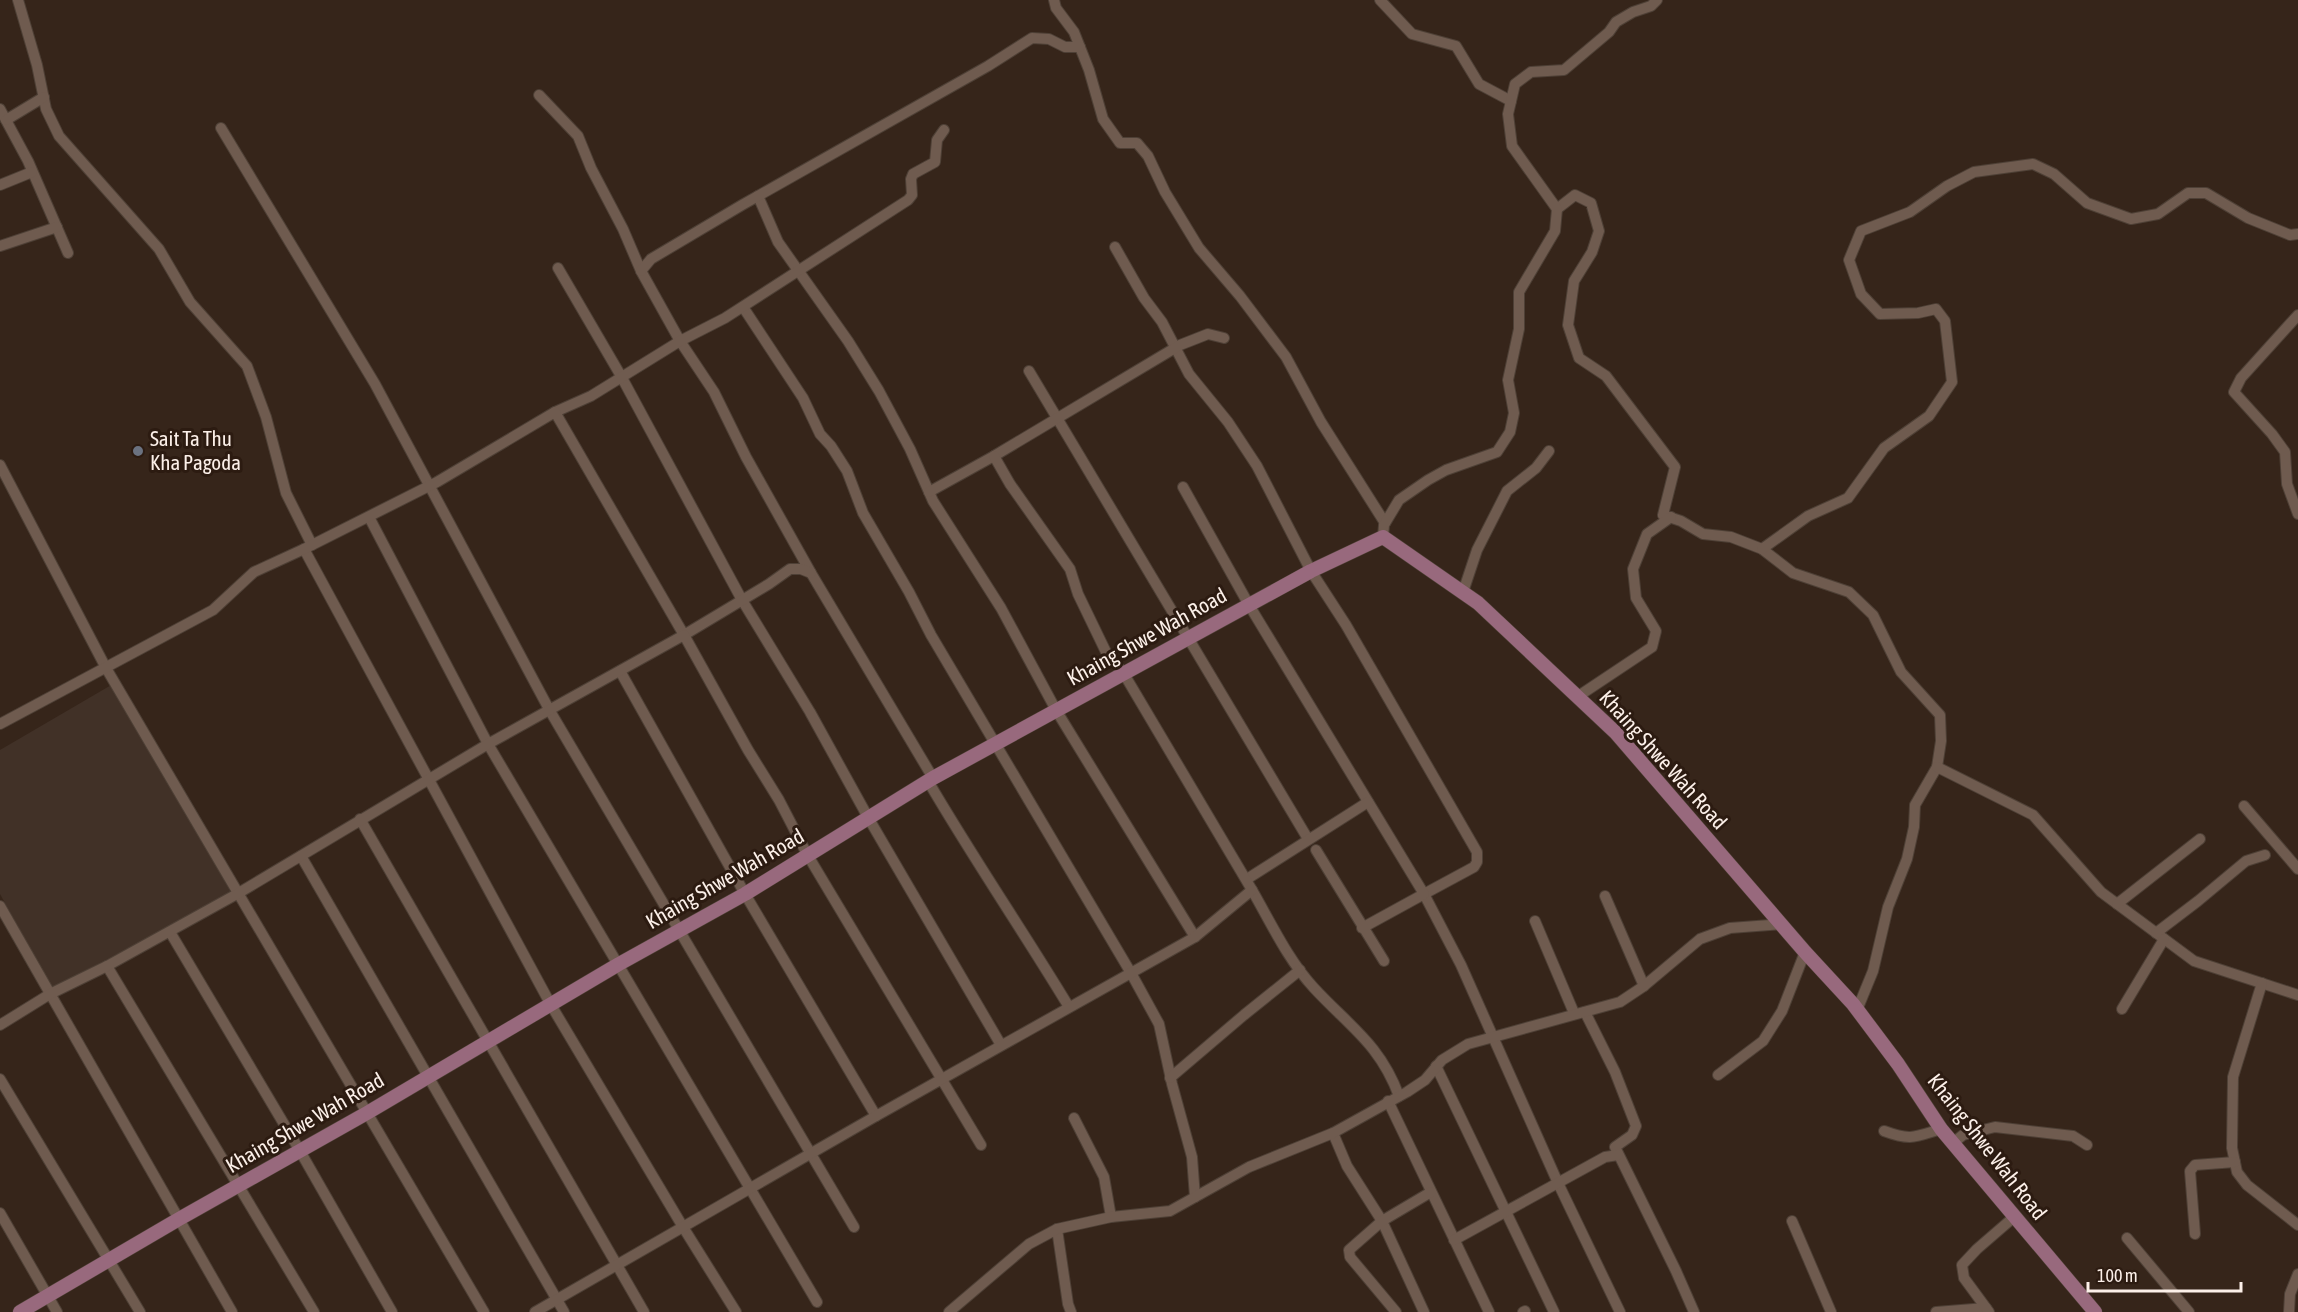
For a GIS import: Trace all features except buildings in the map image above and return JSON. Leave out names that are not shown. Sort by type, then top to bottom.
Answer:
[{"type":"street","points":[[18,0],[46,109],[59,136],[159,249],[190,302],[247,366],[266,417],[286,494],[308,547],[428,780],[551,1005],[736,1312]]},
{"type":"street","points":[[1054,0],[1056,8],[1074,32],[1089,70],[1103,119],[1120,143],[1137,143],[1148,156],[1165,192],[1199,248],[1240,296],[1286,357],[1321,422],[1385,523]]},
{"type":"street","points":[[1380,0],[1412,34],[1456,46],[1479,84],[1511,101]]},
{"type":"street","points":[[1559,208],[1512,146],[1508,114],[1515,84],[1531,72],[1564,70],[1609,32],[1616,22],[1633,12],[1651,6],[1657,0]]},
{"type":"street","points":[[641,271],[651,259],[988,66],[1032,38],[1049,39],[1065,47],[1080,47]]},
{"type":"street","points":[[539,95],[578,136],[641,271],[680,341],[714,392],[746,457],[963,842],[1026,935],[1069,1007]]},
{"type":"street","points":[[6,120],[44,97]]},
{"type":"street","points":[[0,109],[32,172],[68,253]]},
{"type":"street","points":[[221,128],[375,384],[550,711],[854,1227]]},
{"type":"street","points":[[0,724],[213,610],[254,572],[430,486],[555,412],[591,396],[621,376],[743,307],[799,272],[908,200],[912,195],[911,179],[914,174],[935,162],[937,140],[944,130]]},
{"type":"street","points":[[1762,549],[1808,516],[1848,498],[1884,448],[1929,416],[1952,382],[1945,321],[1936,309],[1918,313],[1880,314],[1861,294],[1848,260],[1861,231],[1910,212],[1947,186],[1974,172],[2033,164],[2055,174],[2087,203],[2131,219],[2158,214],[2188,193],[2206,193],[2248,218],[2290,236],[2298,234]]},
{"type":"street","points":[[0,184],[32,172]]},
{"type":"street","points":[[1383,537],[1385,523],[1400,500],[1446,470],[1497,452],[1510,432],[1514,413],[1508,380],[1519,329],[1520,292],[1555,231],[1559,208],[1575,195],[1591,203],[1599,231],[1592,252],[1574,281],[1568,325],[1580,358],[1606,376],[1675,466],[1663,515],[1681,520],[1703,534],[1731,537],[1762,549],[1793,573],[1849,592],[1874,615],[1901,672],[1940,715],[1941,741],[1937,767],[1915,805],[1914,827],[1907,859],[1888,907],[1873,971],[1857,1010]]},
{"type":"street","points":[[758,196],[778,242],[848,341],[879,391],[910,449],[929,492],[974,569],[1001,608],[1056,710],[1195,937]]},
{"type":"street","points":[[0,246],[57,227]]},
{"type":"street","points":[[1115,247],[1189,374],[1228,422],[1257,466],[1311,571],[1346,625],[1477,852],[1477,862],[1474,867],[1362,928]]},
{"type":"street","points":[[558,268],[621,376],[742,600],[810,712],[869,819],[1001,1045]]},
{"type":"street","points":[[743,307],[803,399],[820,434],[831,446],[847,471],[863,513],[931,635],[1159,1024],[1170,1078],[1192,1157],[1195,1197]]},
{"type":"street","points":[[2298,315],[2241,378],[2234,392],[2285,452],[2287,484],[2298,514]]},
{"type":"street","points":[[929,492],[1175,348],[1208,334],[1224,338]]},
{"type":"street","points":[[1029,371],[1143,558],[1188,639],[1308,839]]},
{"type":"street","points":[[555,412],[748,750],[779,800],[807,854],[940,1080],[981,1145]]},
{"type":"street","points":[[1463,592],[1477,550],[1507,491],[1536,468],[1549,451]]},
{"type":"street","points":[[994,456],[1010,484],[1070,569],[1078,594],[1106,652],[1124,674],[1300,970],[1314,988],[1380,1055],[1399,1096]]},
{"type":"street","points":[[0,465],[106,668],[484,1312]]},
{"type":"street","points":[[1183,488],[1249,605],[1424,894],[1461,965],[1492,1038],[1620,1312]]},
{"type":"street","points":[[369,517],[488,744],[619,964],[748,1189],[817,1302]]},
{"type":"street","points":[[1577,697],[1652,647],[1656,631],[1636,598],[1633,569],[1647,534],[1671,517]]},
{"type":"street","name":"Khaing Shwe Wah Road","points":[[20,1312],[489,1042],[619,964],[745,894],[930,780],[1311,571],[1383,537],[1478,603],[1616,734],[1857,1010],[1898,1064],[1941,1129],[2095,1312]]},
{"type":"street","points":[[0,1025],[50,994],[107,966],[237,894],[488,744],[684,635],[790,569],[801,569],[811,573]]},
{"type":"street","points":[[620,671],[745,894],[876,1116]]},
{"type":"street","points":[[1937,767],[2033,815],[2101,892],[2194,961],[2298,996]]},
{"type":"street","points":[[1247,879],[1368,802]]},
{"type":"street","points":[[2244,806],[2298,869]]},
{"type":"street","points":[[360,819],[644,1312]]},
{"type":"street","points":[[2117,904],[2200,839]]},
{"type":"street","points":[[1316,849],[1362,928],[1384,960]]},
{"type":"street","points":[[2122,1009],[2160,936],[2246,861],[2265,855]]},
{"type":"street","points":[[301,856],[564,1312]]},
{"type":"street","points":[[535,1312],[876,1116],[1195,937],[1252,890]]},
{"type":"street","points":[[1605,896],[1644,986]]},
{"type":"street","points":[[0,906],[232,1312]]},
{"type":"street","points":[[1535,921],[1579,1013],[1615,1072],[1636,1126],[1632,1135],[1615,1147],[1694,1312]]},
{"type":"street","points":[[949,1312],[1029,1244],[1057,1229],[1111,1217],[1170,1211],[1250,1167],[1333,1133],[1425,1080],[1442,1059],[1468,1044],[1620,1002],[1644,986],[1700,939],[1730,928],[1782,924]]},
{"type":"street","points":[[170,932],[392,1312]]},
{"type":"street","points":[[1718,1075],[1763,1041],[1782,1011],[1805,952]]},
{"type":"street","points":[[107,966],[314,1312]]},
{"type":"street","points":[[1170,1078],[1300,970]]},
{"type":"street","points":[[2262,983],[2234,1077],[2232,1148],[2237,1172],[2247,1185],[2298,1225]]},
{"type":"street","points":[[1436,1066],[1554,1312]]},
{"type":"street","points":[[0,1079],[140,1312]]},
{"type":"street","points":[[1388,1101],[1489,1312]]},
{"type":"street","points":[[1074,1118],[1104,1177],[1111,1217]]},
{"type":"street","points":[[1953,1143],[1963,1135],[1995,1127],[2073,1136],[2087,1145]]},
{"type":"street","points":[[1884,1131],[1912,1138],[1941,1129]]},
{"type":"street","points":[[1333,1133],[1347,1166],[1382,1221],[1424,1312]]},
{"type":"street","points":[[1454,1240],[1605,1157],[1618,1155]]},
{"type":"street","points":[[2195,1234],[2190,1172],[2195,1165],[2235,1162]]},
{"type":"street","points":[[1396,1312],[1349,1253],[1382,1221],[1431,1192]]},
{"type":"street","points":[[0,1213],[57,1312]]},
{"type":"street","points":[[1988,1310],[1964,1278],[1962,1265],[2014,1217]]},
{"type":"street","points":[[1792,1221],[1831,1312]]},
{"type":"street","points":[[1057,1229],[1071,1312]]},
{"type":"street","points":[[2127,1238],[2189,1312]]},
{"type":"street","points":[[2289,1312],[2290,1294],[2298,1274]]},
{"type":"street","points":[[1936,1312],[1988,1310]]},
{"type":"shaded area","points":[[113,684],[232,894],[52,988],[0,894],[0,750]]},
{"type":"place","name":"Sait Ta Thu Kha Pagoda","points":[[138,451]]}]
